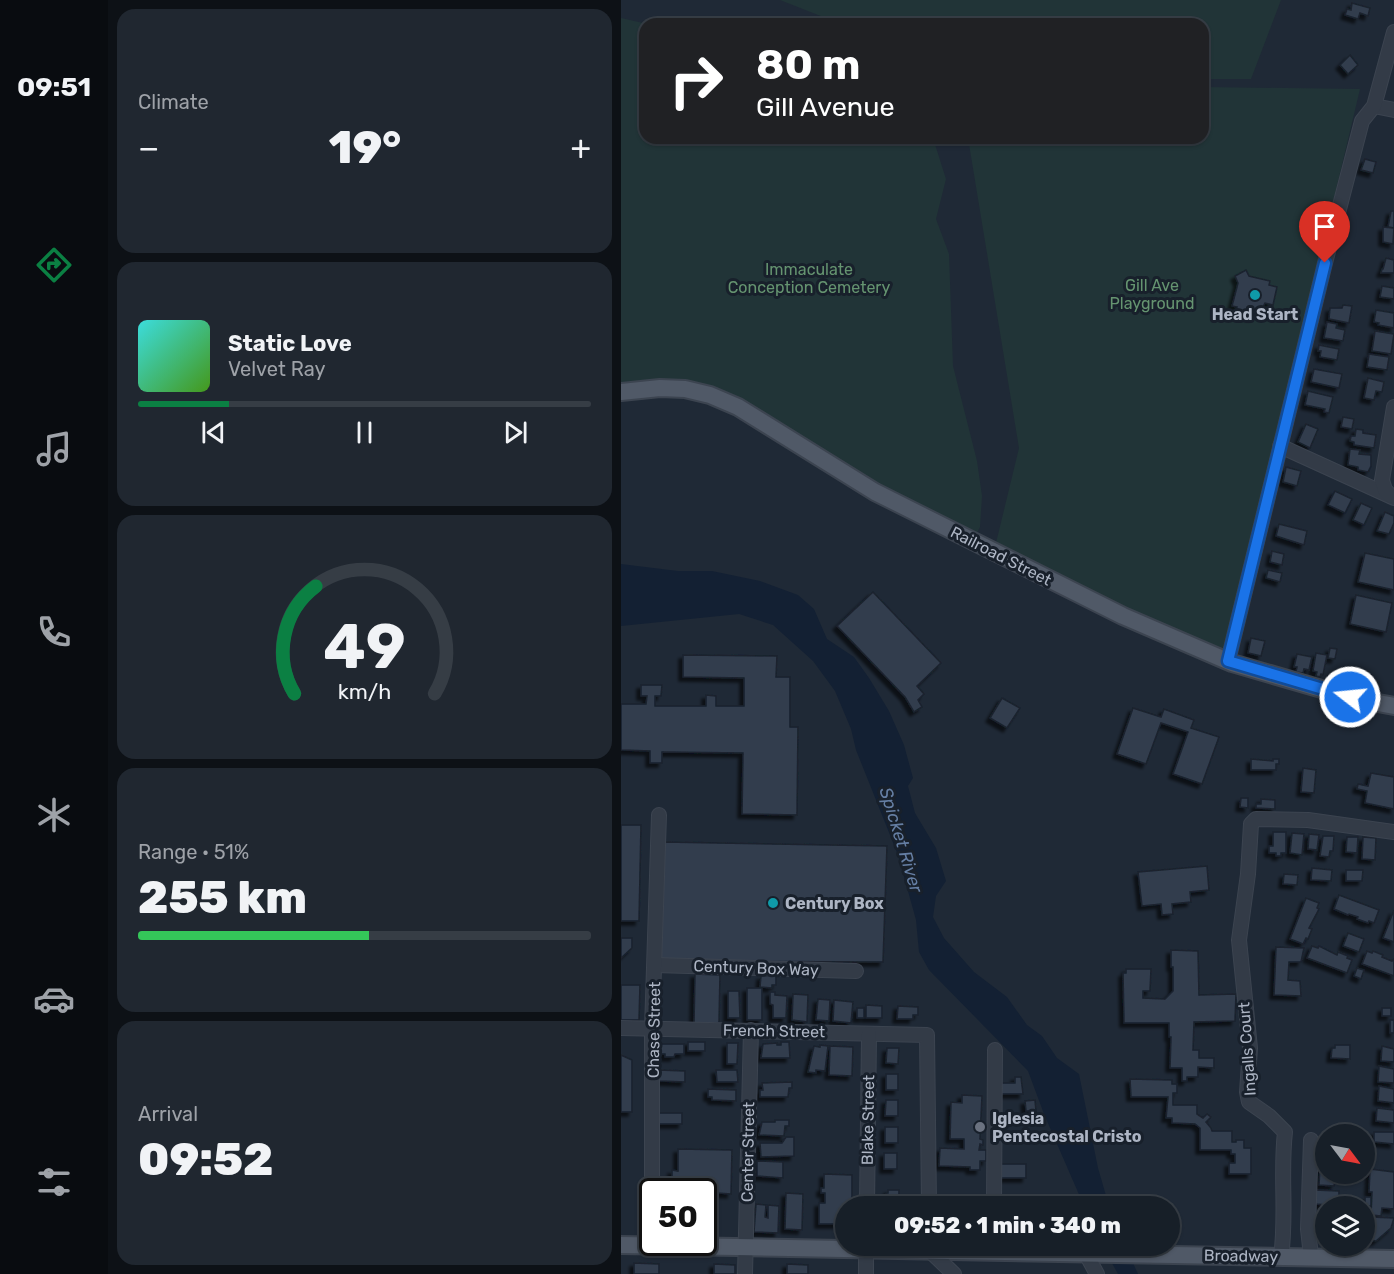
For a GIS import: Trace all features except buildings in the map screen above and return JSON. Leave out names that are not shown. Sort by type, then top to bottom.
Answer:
[{"type":"main road","name":"Railroad Street","points":[[621,392],[660,388],[685,389],[710,395],[738,406],[875,492],[1123,616],[1228,661],[1356,699],[1394,706]]},
{"type":"main road","name":"Broadway","points":[[621,1245],[639,1246]]},
{"type":"main road","name":"Broadway","points":[[717,1247],[835,1247]]},
{"type":"main road","name":"Broadway","points":[[1180,1255],[1394,1259]]},
{"type":"street","points":[[1228,661],[1362,121],[1374,106],[1394,32]]},
{"type":"street","points":[[1374,106],[1394,110]]},
{"type":"street","points":[[1392,497],[1385,490],[1383,480],[1394,407]]},
{"type":"street","points":[[1280,447],[1392,497]]},
{"type":"street","name":"Chase Street","points":[[652,1178],[652,1029],[659,815]]},
{"type":"street","name":"Ingalls Court","points":[[1281,1257],[1285,1232],[1282,1159],[1285,1132],[1269,1116],[1249,1102],[1247,1092],[1250,1048],[1239,940],[1248,874],[1251,824],[1256,819],[1308,820],[1394,832]]},
{"type":"street","name":"Century Box Way","points":[[655,964],[857,971]]},
{"type":"street","name":"French Street","points":[[621,1029],[927,1035],[929,1196]]},
{"type":"street","name":"Center Street","points":[[745,1274],[751,1030]]},
{"type":"street","name":"Blake Street","points":[[867,1196],[869,1034]]},
{"type":"street","points":[[994,1196],[995,1050]]},
{"type":"street","points":[[1311,1140],[1308,1229],[1311,1256]]},
{"type":"street","points":[[866,1256],[866,1274]]},
{"type":"street","points":[[937,1256],[954,1274]]},
{"type":"street","points":[[1092,1256],[1097,1274]]},
{"type":"green space","points":[[780,0],[1281,0],[1251,79],[1209,79],[1209,18],[826,18]]},
{"type":"green space","name":"Immaculate Conception Cemetery","points":[[621,18],[639,22],[639,144],[935,144],[946,179],[936,219],[949,254],[953,366],[977,461],[982,496],[980,527],[975,537],[872,484],[725,392],[689,382],[621,384]]},
{"type":"green space","name":"Gill Ave Playground","points":[[1209,87],[1360,89],[1226,652],[1136,615],[996,543],[1019,448],[969,144],[1209,144]]},
{"type":"water","name":"Spicket River","points":[[621,564],[678,571],[712,571],[760,581],[798,595],[814,609],[827,639],[854,657],[869,678],[889,711],[904,745],[913,778],[908,786],[915,813],[936,848],[946,881],[936,896],[933,917],[944,938],[974,972],[1007,997],[1027,1025],[1042,1036],[1057,1058],[1079,1074],[1098,1168],[1106,1196],[1080,1196],[1028,1071],[929,970],[919,952],[916,920],[898,855],[835,691],[813,661],[773,625],[739,614],[621,626]]},
{"type":"water","points":[[1108,1256],[1130,1256],[1138,1274],[1118,1274]]},
{"type":"place","name":"Head Start","points":[[1255,295]]},
{"type":"place","name":"Century Box","points":[[773,903]]},
{"type":"place","name":"Iglesia Pentecostal Cristo","points":[[980,1127]]},
{"type":"route","points":[[1325,263],[1228,661],[1350,697]]}]
